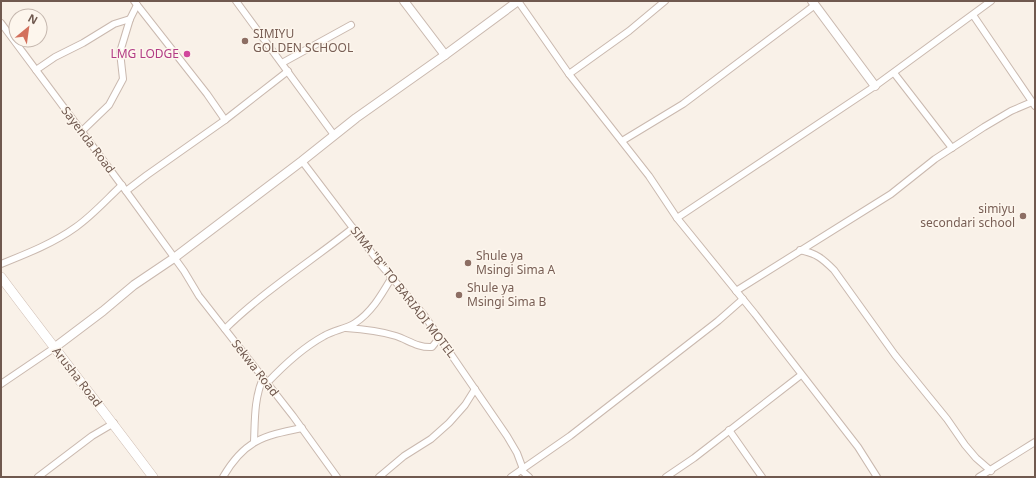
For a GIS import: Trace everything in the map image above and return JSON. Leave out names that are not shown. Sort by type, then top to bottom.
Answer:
[{"type":"main road","name":"Arusha Road","points":[[1,277],[54,348],[114,423],[153,477]]},
{"type":"street","points":[[236,1],[334,135]]},
{"type":"street","points":[[404,1],[445,55]]},
{"type":"street","points":[[1,384],[54,348],[103,311],[134,285],[174,258],[334,135],[518,1],[569,74],[649,176],[677,218],[743,299],[858,448],[878,477]]},
{"type":"street","points":[[569,74],[629,31],[665,1]]},
{"type":"street","points":[[677,218],[894,73],[991,1]]},
{"type":"street","points":[[82,131],[109,105],[123,79],[120,52],[136,3]]},
{"type":"street","points":[[136,3],[214,103],[224,120]]},
{"type":"street","points":[[622,141],[683,104],[813,3],[875,86]]},
{"type":"street","points":[[736,291],[891,194],[935,159],[952,148],[1005,115],[1034,104],[973,15]]},
{"type":"street","points":[[36,70],[55,57],[83,43],[114,24],[130,19]]},
{"type":"street","name":"Sayenda Road","points":[[1,23],[122,185],[174,258]]},
{"type":"street","points":[[282,63],[351,25]]},
{"type":"street","points":[[126,191],[224,120],[288,71]]},
{"type":"street","points":[[894,73],[952,148]]},
{"type":"street","name":"SIMA \"B\" TO BARIADI MOTEL","points":[[302,161],[353,228],[424,315],[440,337],[507,436],[517,453],[522,469]]},
{"type":"street","points":[[1,264],[58,238],[76,227],[102,205],[122,185]]},
{"type":"street","points":[[225,329],[275,286],[314,259],[353,228]]},
{"type":"street","points":[[800,250],[814,253],[823,258],[834,270],[895,355],[932,400],[964,445],[991,471]]},
{"type":"street","name":"Sekwa Road","points":[[174,258],[199,296],[302,428],[337,477]]},
{"type":"street","points":[[267,384],[294,356],[311,343],[334,331],[355,323],[373,306],[392,277]]},
{"type":"street","points":[[511,477],[570,436],[718,321],[743,299]]},
{"type":"street","points":[[345,328],[360,329],[396,336],[424,348],[432,348],[440,337]]},
{"type":"street","points":[[666,477],[801,375]]},
{"type":"street","points":[[254,442],[255,411],[258,389],[263,378]]},
{"type":"street","points":[[379,477],[404,456],[431,439],[449,423],[465,405],[475,389]]},
{"type":"street","points":[[38,477],[92,436],[114,423]]},
{"type":"street","points":[[223,477],[241,451],[254,442],[265,437],[302,428]]},
{"type":"street","points":[[729,430],[762,477]]},
{"type":"street","points":[[979,477],[991,471],[1035,442]]},
{"type":"street","points":[[522,469],[529,477]]},
{"type":"place","name":"SIMIYU GOLDEN SCHOOL","points":[[245,41]]},
{"type":"place","name":"LMG LODGE","points":[[187,54]]},
{"type":"place","name":"simiyu secondari school","points":[[1023,216]]},
{"type":"place","name":"Shule ya Msingi Sima A","points":[[468,263]]},
{"type":"place","name":"Shule ya Msingi Sima B","points":[[459,295]]}]
